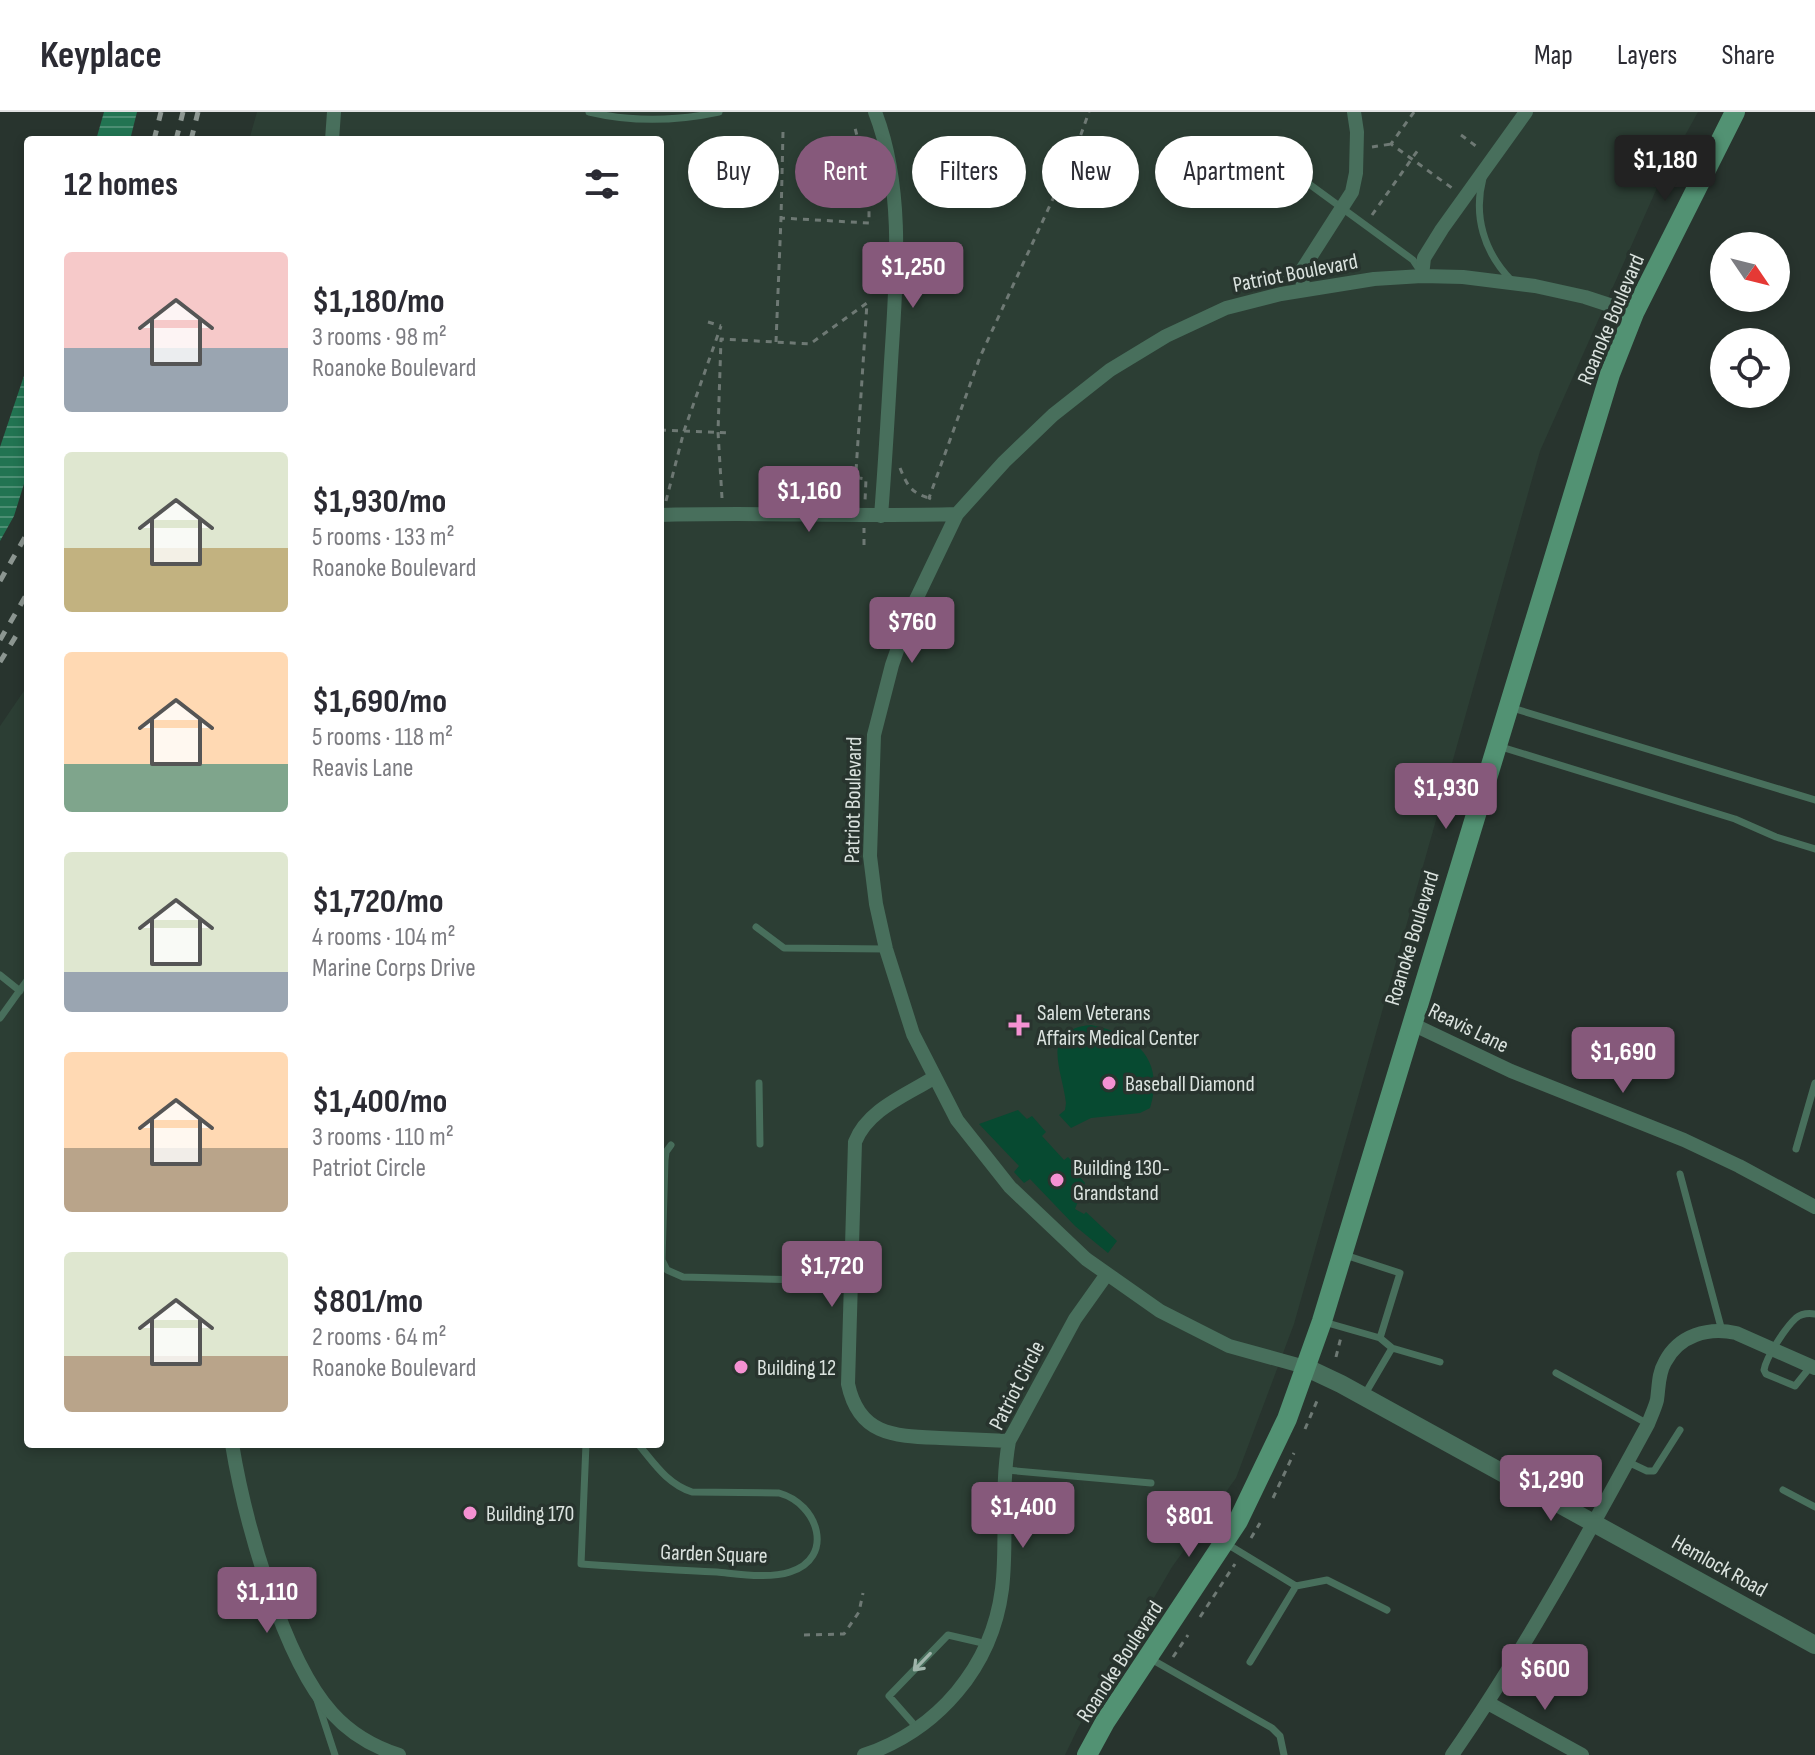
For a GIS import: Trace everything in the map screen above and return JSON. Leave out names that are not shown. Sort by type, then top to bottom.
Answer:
[{"type":"main road","name":"Roanoke Boulevard","points":[[1087,1755],[1105,1722],[1225,1543],[1264,1471],[1322,1321],[1410,1023],[1610,374],[1634,313],[1735,112]]},
{"type":"street","points":[[332,136],[334,112]]},
{"type":"street","points":[[875,112],[887,150],[896,268],[881,516]]},
{"type":"street","points":[[1303,290],[1302,270],[1352,192],[1357,148],[1354,112]]},
{"type":"street","points":[[1422,276],[1424,258],[1526,112]]},
{"type":"street","name":"Patriot Boulevard","points":[[1305,1367],[1229,1346],[1160,1311],[1107,1274],[1086,1259],[1010,1187],[957,1120],[913,1034],[886,949],[876,904],[870,856],[874,735],[892,665],[911,610],[957,514],[1053,415],[1110,370],[1166,336],[1226,308],[1303,290],[1374,279],[1422,276],[1513,283],[1585,297],[1634,313]]},
{"type":"street","points":[[664,508],[865,516],[957,514]]},
{"type":"street","name":"Reavis Lane","points":[[1410,1023],[1511,1071],[1684,1140],[1815,1207]]},
{"type":"street","points":[[935,1077],[869,1118],[860,1129],[854,1148],[848,1384],[851,1398],[869,1423],[893,1435],[1009,1441]]},
{"type":"street","name":"Patriot Circle","points":[[871,1754],[918,1729],[936,1715],[959,1691],[987,1644],[997,1616],[1002,1588],[1005,1470],[1009,1441],[1075,1319],[1107,1274]]},
{"type":"street","points":[[1452,1755],[1488,1703],[1628,1462],[1648,1424],[1656,1401],[1659,1377],[1673,1350],[1695,1335],[1722,1331],[1736,1333],[1813,1367]]},
{"type":"street","name":"Hemlock Road","points":[[1305,1367],[1364,1396],[1815,1645]]},
{"type":"street","points":[[233,1448],[258,1551],[275,1604],[310,1683],[333,1715],[352,1732],[373,1745],[399,1755]]},
{"type":"street","points":[[1488,1703],[1582,1755]]},
{"type":"lane","points":[[589,112],[607,116],[684,119],[719,112]]},
{"type":"lane","points":[[1489,163],[1479,192],[1481,228],[1495,261],[1513,283]]},
{"type":"lane","points":[[1313,186],[1413,260],[1422,276]]},
{"type":"lane","points":[[1507,706],[1815,800]]},
{"type":"lane","points":[[1495,745],[1735,819],[1776,837],[1815,849]]},
{"type":"lane","points":[[756,927],[784,948],[886,949]]},
{"type":"lane","points":[[0,975],[20,991]]},
{"type":"lane","points":[[0,1018],[24,985]]},
{"type":"lane","points":[[759,1083],[760,1144]]},
{"type":"lane","points":[[1796,1149],[1815,1083]]},
{"type":"lane","points":[[664,1196],[666,1152],[671,1145]]},
{"type":"lane","points":[[1680,1174],[1722,1331]]},
{"type":"lane","points":[[1342,1254],[1400,1273],[1380,1338]]},
{"type":"lane","points":[[664,1264],[667,1270],[683,1277],[852,1281]]},
{"type":"lane","points":[[1813,1367],[1799,1383],[1789,1385],[1766,1374],[1764,1370],[1773,1349],[1796,1317],[1805,1313],[1815,1314]]},
{"type":"lane","points":[[1322,1321],[1380,1338],[1392,1348],[1440,1362]]},
{"type":"lane","points":[[1364,1396],[1392,1348]]},
{"type":"lane","points":[[1556,1373],[1648,1424]]},
{"type":"lane","points":[[1628,1462],[1654,1471],[1680,1430]]},
{"type":"lane","name":"Garden Square","points":[[586,1448],[581,1564],[786,1574],[807,1562],[817,1541],[816,1526],[803,1504],[792,1496],[779,1493],[692,1492],[671,1483],[641,1448]]},
{"type":"lane","points":[[1005,1470],[1151,1483]]},
{"type":"lane","points":[[1783,1490],[1815,1507]]},
{"type":"lane","points":[[1225,1543],[1296,1586],[1327,1580],[1387,1610]]},
{"type":"lane","points":[[1250,1662],[1296,1586]]},
{"type":"lane","points":[[918,1729],[889,1696],[948,1635],[987,1644]]},
{"type":"lane","points":[[1149,1657],[1272,1728],[1280,1736],[1284,1755]]},
{"type":"lane","points":[[310,1683],[335,1755]]},
{"type":"path","points":[[929,498],[980,357],[1075,151],[1089,112]]},
{"type":"path","points":[[1391,144],[1414,112]]},
{"type":"path","points":[[781,218],[869,223],[869,183],[854,124]]},
{"type":"path","points":[[776,342],[783,132]]},
{"type":"path","points":[[1461,135],[1489,163]]},
{"type":"path","points":[[1357,148],[1391,144],[1465,197]]},
{"type":"path","points":[[1365,224],[1418,150]]},
{"type":"path","points":[[1249,285],[1302,270]]},
{"type":"path","points":[[721,339],[810,344],[867,303],[856,471],[859,478],[866,479],[864,545]]},
{"type":"path","points":[[708,322],[721,326]]},
{"type":"path","points":[[721,326],[718,432],[722,498]]},
{"type":"path","points":[[664,504],[684,431],[721,326]]},
{"type":"path","points":[[664,430],[730,433]]},
{"type":"path","points":[[900,468],[908,487],[915,494],[938,499]]},
{"type":"path","points":[[1305,1429],[1317,1401]]},
{"type":"path","points":[[1273,1498],[1294,1453]]},
{"type":"path","points":[[1251,1538],[1260,1523]]},
{"type":"path","points":[[1200,1617],[1235,1564]]},
{"type":"path","points":[[804,1635],[844,1634],[859,1612],[863,1593]]},
{"type":"path","points":[[1171,1660],[1188,1635]]},
{"type":"shaded area","points":[[104,112],[137,112],[131,136],[97,136]]},
{"type":"shaded area","name":"Salem Veterans Affairs Medical Center","points":[[257,112],[1698,112],[1661,179],[1540,451],[1294,1324],[1236,1478],[1172,1567],[1065,1755],[0,1755],[0,726],[24,691],[24,1448],[664,1448],[664,136],[250,136]]},
{"type":"shaded area","points":[[24,376],[24,484],[14,516],[0,541],[0,447]]},
{"type":"shaded area","name":"Baseball Diamond","points":[[1091,1025],[1121,1035],[1143,1052],[1150,1063],[1154,1091],[1150,1108],[1140,1113],[1091,1118],[1071,1128],[1059,1115],[1065,1110],[1066,1103],[1058,1064],[1059,1043],[1065,1034],[1075,1028]]},
{"type":"shaded area","name":"Building 130- Grandstand","points":[[1018,1110],[1027,1119],[1032,1116],[1046,1132],[1042,1136],[1064,1160],[1068,1157],[1078,1167],[1075,1171],[1085,1183],[1075,1209],[1084,1214],[1086,1212],[1117,1241],[1108,1253],[1075,1226],[1030,1179],[1024,1183],[1014,1172],[1019,1166],[979,1124]]},
{"type":"railway","points":[[155,136],[161,112]]},
{"type":"railway","points":[[177,136],[183,112]]},
{"type":"railway","points":[[192,136],[198,112]]},
{"type":"railway","points":[[0,581],[24,539]]},
{"type":"railway","points":[[0,640],[24,599]]},
{"type":"railway","points":[[0,662],[19,631]]},
{"type":"place","name":"Salem Veterans Affairs Medical Center","points":[[1019,1025]]},
{"type":"place","name":"Baseball Diamond","points":[[1109,1083]]},
{"type":"place","name":"Building 130- Grandstand","points":[[1057,1180]]},
{"type":"place","name":"Building 12","points":[[741,1367]]},
{"type":"place","name":"Building 170","points":[[470,1513]]}]
